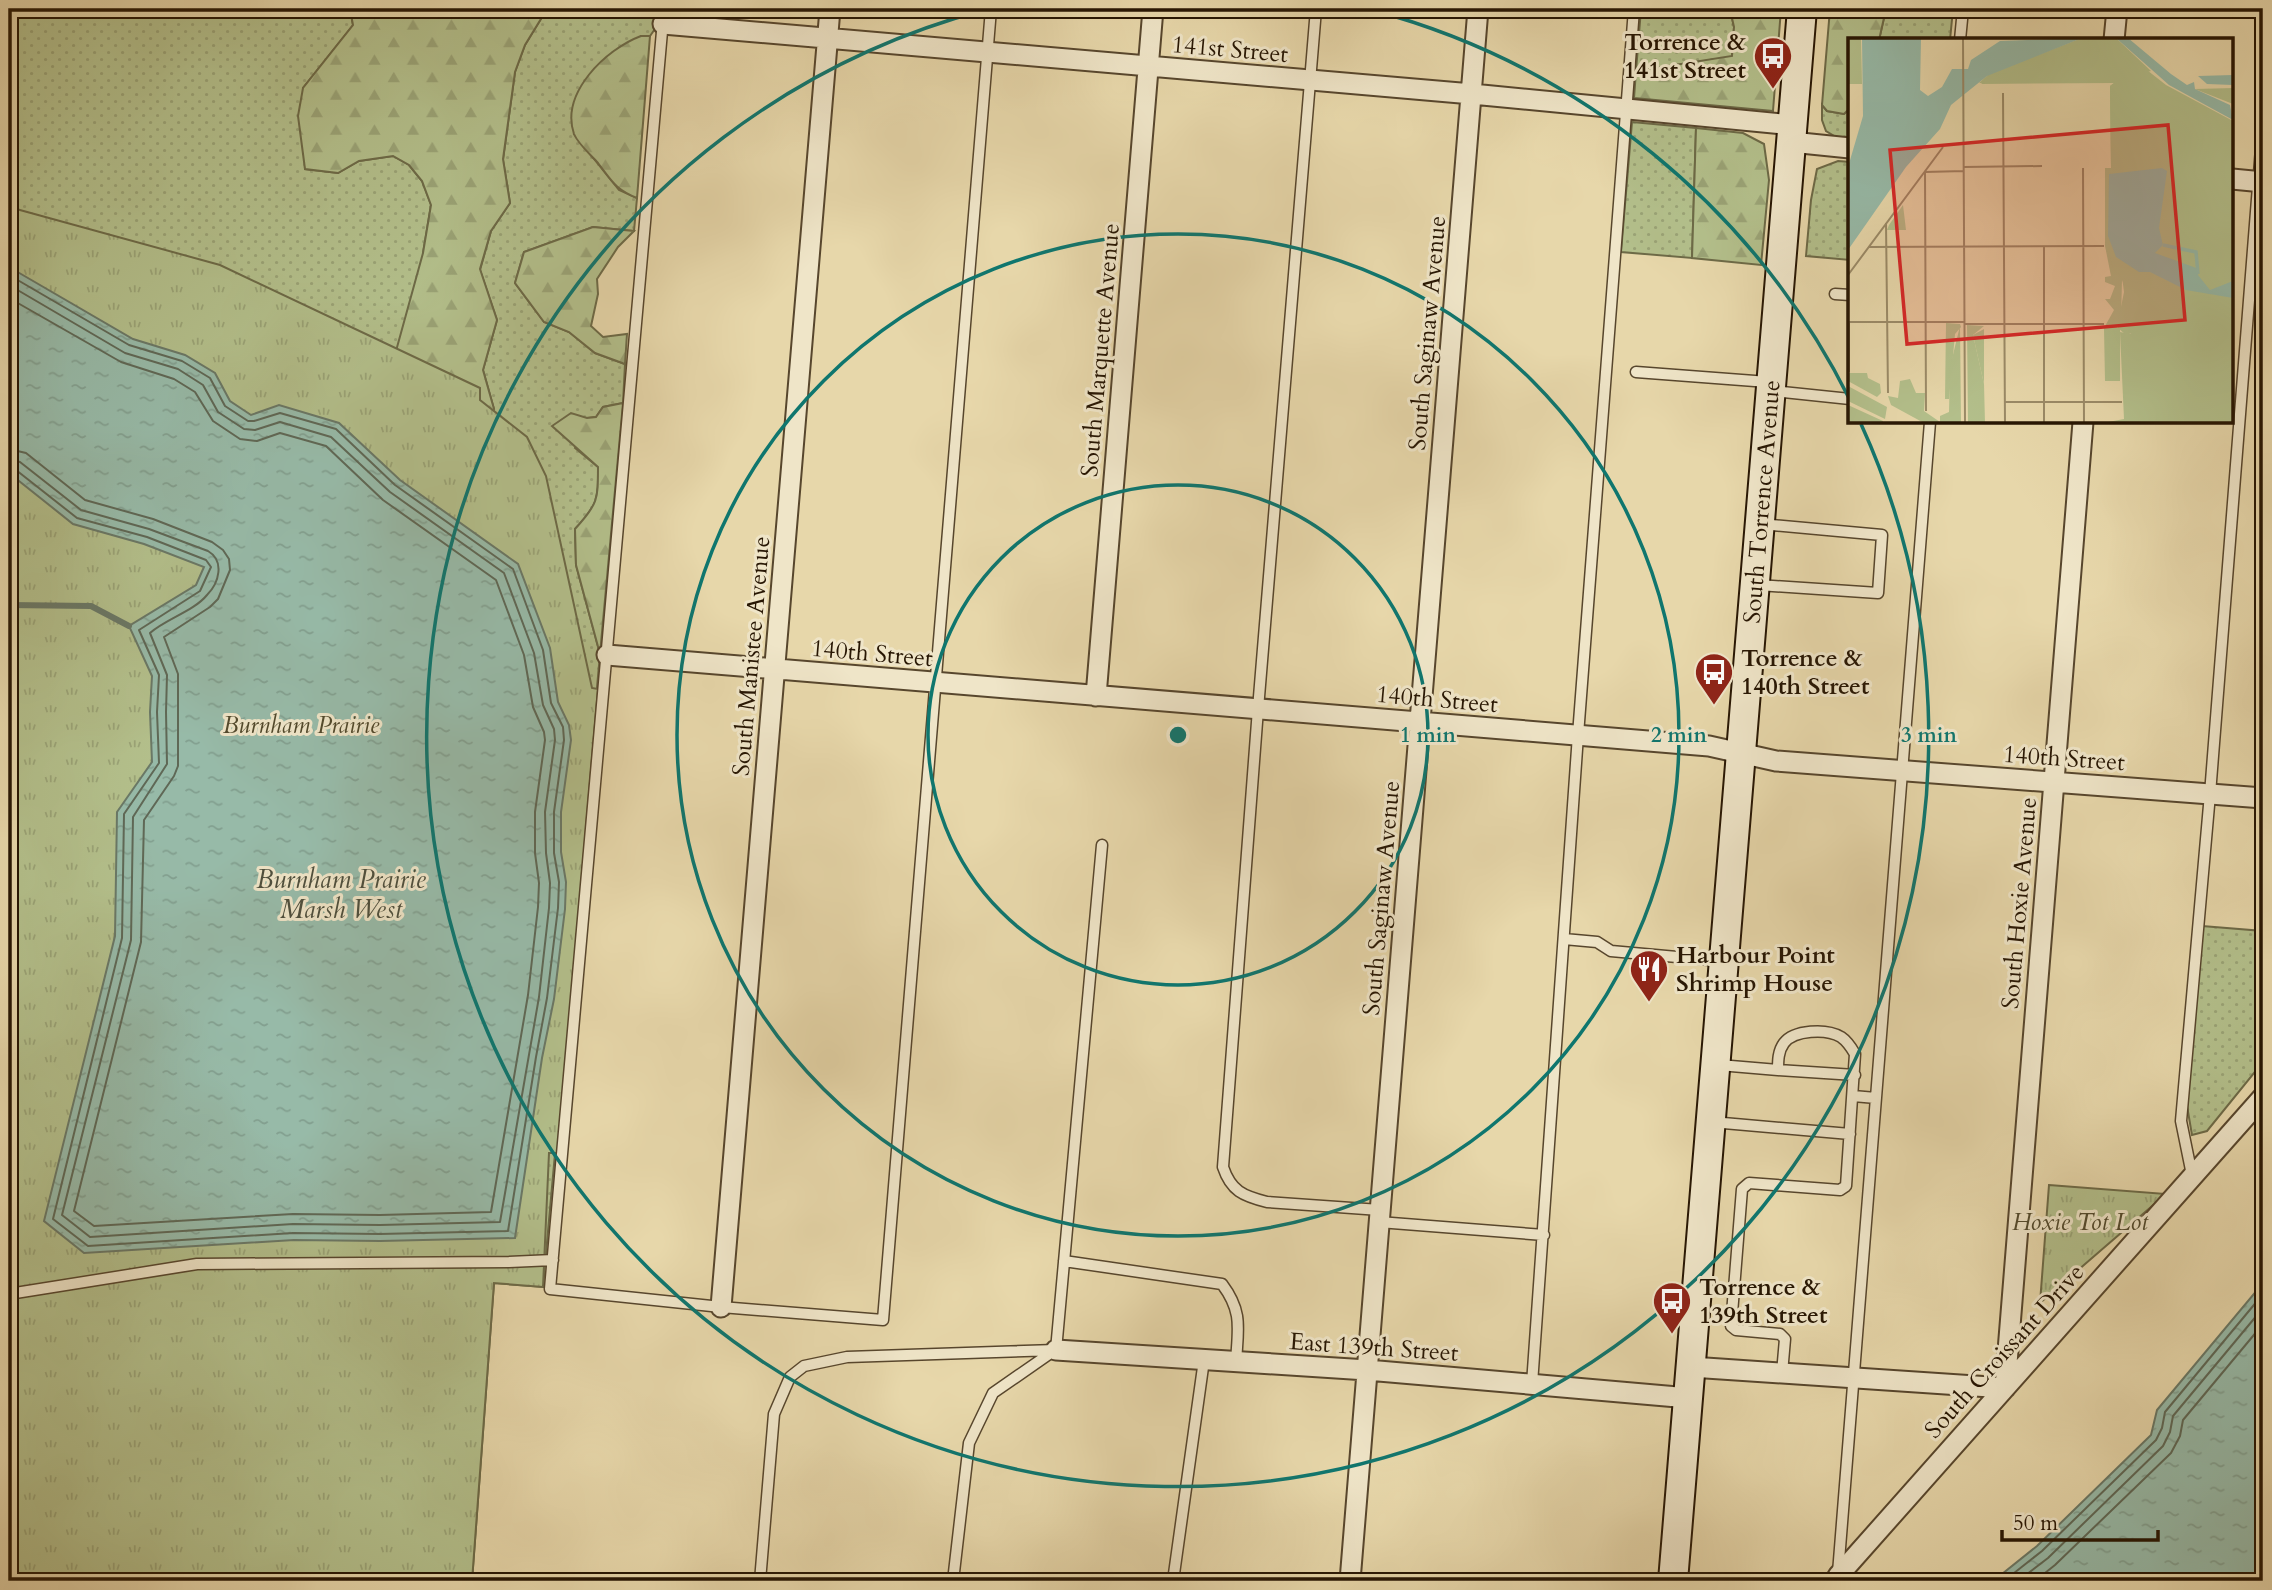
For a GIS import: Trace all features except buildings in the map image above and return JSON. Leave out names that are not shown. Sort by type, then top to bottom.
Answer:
[{"type":"main road","name":"South Torrence Avenue","points":[[1673,1581],[1802,9]]},
{"type":"street","name":"South Manistee Avenue","points":[[721,1307],[830,9]]},
{"type":"street","name":"South Marquette Avenue","points":[[1096,696],[1153,9]]},
{"type":"street","name":"South Saginaw Avenue","points":[[1350,1581],[1478,9]]},
{"type":"street","points":[[2114,38],[2117,9]]},
{"type":"street","name":"141st Street","points":[[663,17],[828,38],[1625,109],[1792,134],[1848,148]]},
{"type":"street","points":[[2234,179],[2261,181]]},
{"type":"street","name":"South Hoxie Avenue","points":[[2005,1388],[2083,424]]},
{"type":"street","name":"140th Street","points":[[607,655],[1709,746],[1776,761],[2263,798]]},
{"type":"street","name":"South Croissant Drive","points":[[1838,1576],[2263,1097]]},
{"type":"street","name":"East 139th Street","points":[[1056,1350],[1367,1370],[1689,1398]]},
{"type":"street","points":[[1691,1367],[2005,1388]]},
{"type":"lane","points":[[663,17],[550,1289],[883,1320],[991,9]]},
{"type":"lane","points":[[1316,9],[1223,1167],[1228,1182],[1238,1191],[1267,1202],[1544,1235]]},
{"type":"lane","points":[[1532,1384],[1577,735],[1634,9]]},
{"type":"lane","points":[[1960,38],[1963,9]]},
{"type":"lane","points":[[2192,1177],[2181,1121],[2261,181],[2263,123]]},
{"type":"lane","points":[[1835,293],[1848,295]]},
{"type":"lane","points":[[1636,372],[1848,399]]},
{"type":"lane","points":[[1838,1576],[1930,424]]},
{"type":"lane","points":[[1755,585],[1878,593],[1881,535],[1760,524]]},
{"type":"lane","points":[[1056,1350],[1102,845]]},
{"type":"lane","points":[[1564,939],[1597,942],[1611,951],[1724,961]]},
{"type":"lane","points":[[1778,1070],[1780,1050],[1792,1035],[1803,1032],[1840,1036],[1855,1054],[1846,1186],[1840,1190],[1749,1183],[1742,1189],[1731,1326],[1736,1330],[1780,1334],[1785,1339],[1782,1373]]},
{"type":"lane","points":[[1716,1064],[1855,1075]]},
{"type":"lane","points":[[1853,1096],[1876,1097]]},
{"type":"lane","points":[[1711,1122],[1850,1134]]},
{"type":"lane","points":[[9,1294],[197,1264],[553,1260]]},
{"type":"lane","points":[[1064,1261],[1222,1284],[1231,1297],[1238,1316],[1236,1362]]},
{"type":"lane","points":[[760,1581],[774,1414],[790,1377],[804,1366],[847,1357],[1056,1350]]},
{"type":"lane","points":[[953,1581],[969,1443],[993,1393],[1056,1350]]},
{"type":"lane","points":[[1172,1581],[1204,1360]]},
{"type":"green space","name":"Burnham Prairie","points":[[9,9],[350,9],[353,25],[303,88],[305,169],[338,173],[359,161],[393,156],[409,165],[422,181],[431,205],[423,253],[494,409],[483,370],[497,320],[480,270],[491,231],[510,203],[503,160],[515,72],[525,45],[547,9],[659,9],[657,26],[650,36],[641,36],[574,134],[619,190],[637,198],[634,231],[593,227],[524,252],[515,283],[544,322],[569,332],[595,353],[625,364],[623,403],[603,407],[596,417],[587,418],[575,448],[598,467],[595,501],[575,529],[576,565],[600,654],[543,1287],[494,1283],[472,1581],[9,1581]]},
{"type":"green space","points":[[350,9],[547,9],[525,45],[515,72],[503,159],[510,203],[491,231],[480,269],[497,320],[483,370],[494,409],[483,461],[396,351],[423,253],[431,205],[422,181],[409,165],[393,156],[359,161],[338,173],[305,169],[298,116],[303,88],[353,25]]},
{"type":"green space","points":[[1641,9],[1730,9],[1734,27],[1732,57],[1636,71]]},
{"type":"green space","points":[[1730,9],[1781,9],[1773,111],[1634,98],[1636,71],[1732,56],[1734,27]]},
{"type":"green space","points":[[1830,9],[1886,9],[1879,38],[1848,38],[1848,110],[1844,114],[1827,111],[1822,105]]},
{"type":"green space","points":[[1886,9],[1953,9],[1950,38],[1879,38]]},
{"type":"green space","points":[[641,36],[650,36],[637,198],[614,184],[574,134],[571,119],[580,88],[589,74],[614,51]]},
{"type":"green space","points":[[1822,105],[1827,111],[1844,114],[1848,110],[1848,138],[1836,137],[1826,131],[1822,120]]},
{"type":"green space","points":[[1632,122],[1696,128],[1692,258],[1621,252]]},
{"type":"green space","points":[[1696,128],[1743,133],[1764,144],[1769,180],[1761,265],[1692,258]]},
{"type":"green space","points":[[1838,161],[1848,162],[1848,260],[1806,256],[1817,169]]},
{"type":"green space","name":"Burnham Prairie","points":[[9,207],[220,265],[480,388],[480,400],[527,437],[546,476],[592,688],[598,689],[558,1153],[549,1153],[543,1287],[494,1283],[472,1581],[9,1581]]},
{"type":"green space","points":[[593,227],[634,231],[618,247],[597,279],[598,294],[591,326],[603,337],[627,334],[625,364],[595,353],[569,332],[544,322],[515,283],[524,252]]},
{"type":"green space","points":[[623,403],[600,654],[576,565],[575,529],[595,501],[598,467],[552,426],[571,413],[587,418],[596,417],[603,407]]},
{"type":"green space","points":[[2202,926],[2263,931],[2263,1062],[2207,1131],[2192,1135],[2187,1106]]},
{"type":"green space","name":"Hoxie Tot Lot","points":[[2049,1185],[2166,1194],[2040,1303]]},
{"type":"water","name":"Burnham Prairie Marsh West","points":[[9,267],[133,339],[185,355],[215,373],[230,401],[251,415],[279,405],[339,423],[400,480],[518,564],[550,648],[558,702],[569,725],[571,740],[561,812],[561,852],[566,882],[565,909],[554,999],[542,1058],[515,1238],[294,1240],[84,1253],[44,1221],[115,936],[117,812],[152,762],[152,676],[129,626],[196,585],[204,567],[144,544],[73,524],[9,473]]},
{"type":"water","points":[[2263,1283],[2263,1581],[1995,1581],[2037,1546],[2151,1435],[2157,1410]]},
{"type":"waterway","points":[[9,605],[91,606],[129,626]]},
{"type":"place","name":"Torrence & 141st Street","points":[[1773,90]]},
{"type":"place","name":"Torrence & 140th Street","points":[[1714,706]]},
{"type":"place","name":"Harbour Point Shrimp House","points":[[1649,1003]]},
{"type":"place","name":"Torrence & 139th Street","points":[[1672,1335]]}]
